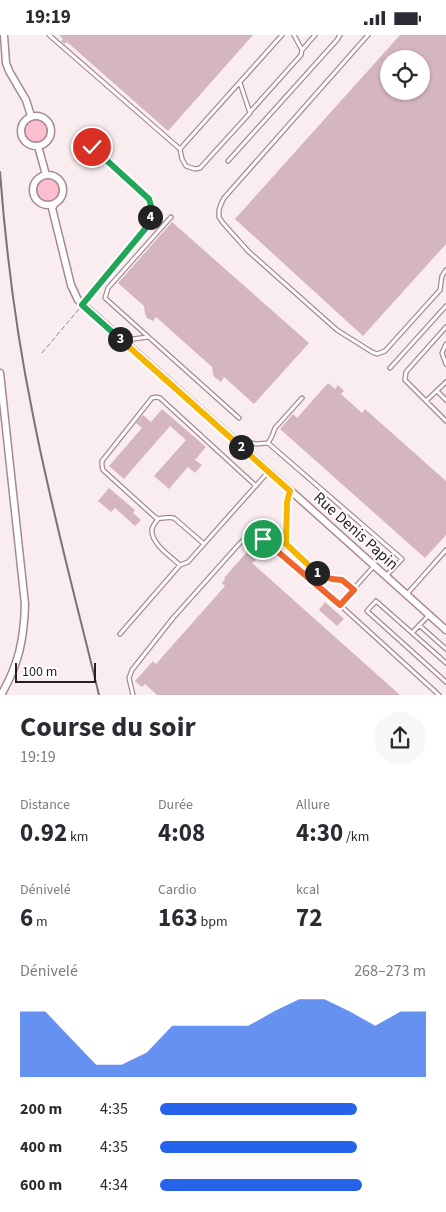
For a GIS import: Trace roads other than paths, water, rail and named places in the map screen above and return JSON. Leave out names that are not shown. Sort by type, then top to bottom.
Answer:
[{"type":"street","points":[[4,35],[6,63],[26,100],[31,117]]},
{"type":"street","points":[[40,116],[48,121],[51,130],[49,139],[38,146],[33,146],[26,142],[21,134],[22,125],[27,119],[40,116]]},
{"type":"street","name":"Rue Denis Papin","points":[[38,146],[46,175],[58,180],[62,188],[61,197],[52,208],[71,285],[74,294],[82,305],[446,630]]},
{"type":"street","points":[[46,175],[34,183],[34,197],[46,205],[55,203]]},
{"type":"street","points":[[0,373],[2,411],[25,604],[25,622],[20,654],[1,695]]},
{"type":"lane","points":[[50,35],[180,149],[186,166],[195,169],[200,168],[250,113],[301,55],[302,50],[315,35]]},
{"type":"lane","points":[[180,149],[282,35]]},
{"type":"lane","points":[[294,35],[302,50]]},
{"type":"lane","points":[[228,161],[337,41],[340,35]]},
{"type":"lane","points":[[368,35],[224,198],[219,210],[219,217],[248,251],[324,319],[372,353],[377,354],[385,351],[440,289],[442,276],[446,270]]},
{"type":"lane","points":[[240,83],[250,113]]},
{"type":"lane","points":[[171,217],[108,288],[105,298],[239,418]]},
{"type":"lane","points":[[390,368],[446,306]]},
{"type":"lane","points":[[446,327],[406,372],[405,380],[446,421]]},
{"type":"lane","points":[[127,345],[133,339],[149,337]]},
{"type":"lane","points":[[446,344],[442,353],[446,364]]},
{"type":"lane","points":[[426,401],[446,382]]},
{"type":"lane","points":[[437,391],[446,400]]},
{"type":"lane","points":[[158,519],[103,470],[102,466],[102,461],[152,398],[160,398],[256,486]]},
{"type":"lane","points":[[268,443],[275,429],[302,399]]},
{"type":"lane","points":[[241,446],[245,441],[256,444],[268,443],[402,559],[386,576]]},
{"type":"lane","points":[[120,634],[180,565],[188,562],[269,471]]},
{"type":"lane","points":[[290,491],[287,502],[286,544],[320,575],[342,580],[354,590]]},
{"type":"lane","points":[[180,565],[159,546],[152,536],[152,530],[158,519],[168,516],[174,518],[204,544]]},
{"type":"lane","points":[[133,695],[129,678],[132,670],[172,618],[240,543],[252,535],[263,539],[340,605],[439,695]]},
{"type":"lane","points":[[407,595],[446,550]]},
{"type":"lane","points":[[340,605],[374,566]]},
{"type":"lane","points":[[446,663],[376,601],[367,611],[446,682]]},
{"type":"lane","points":[[412,633],[429,614]]},
{"type":"lane","points":[[419,625],[446,649]]},
{"type":"railway","points":[[0,172],[12,291],[26,380],[55,517],[99,695]]}]
